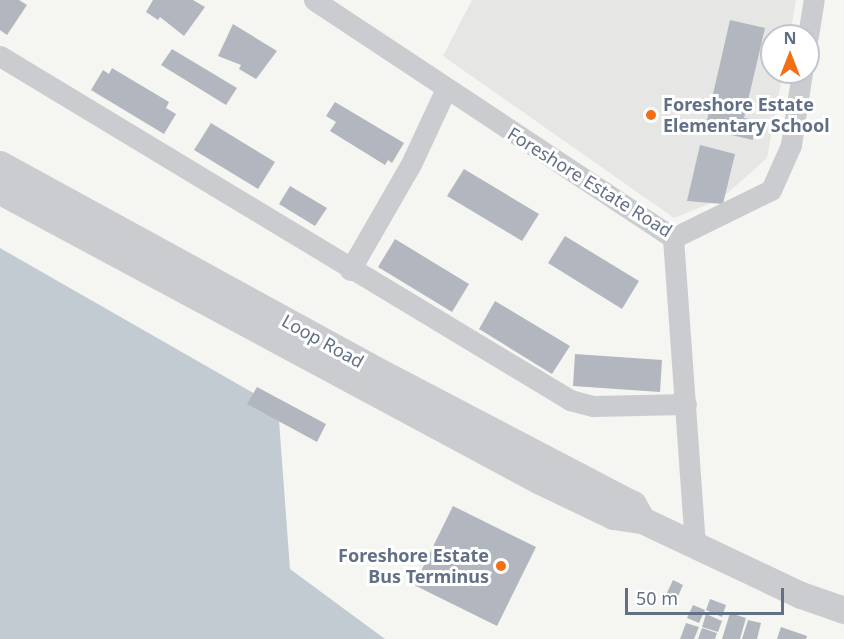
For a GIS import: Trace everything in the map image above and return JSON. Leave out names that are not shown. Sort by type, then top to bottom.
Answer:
[{"type":"street","name":"Foreshore Estate Road","points":[[314,0],[673,238],[771,190],[791,145],[800,84]]},
{"type":"street","points":[[809,24],[814,0]]},
{"type":"street","points":[[0,56],[350,270],[576,402],[593,406],[686,404]]},
{"type":"street","points":[[350,270],[411,164],[446,89]]},
{"type":"street","name":"Loop Road","points":[[0,164],[372,367],[633,504],[649,523]]},
{"type":"street","name":"Loop Road","points":[[0,191],[538,480],[613,516],[649,523]]},
{"type":"street","points":[[673,238],[695,546]]},
{"type":"street","points":[[649,523],[695,546],[844,610]]},
{"type":"shaded area","name":"Foreshore Estate Elementary School","points":[[472,0],[796,0],[792,24],[760,24],[760,84],[781,84],[767,158],[721,199],[674,218],[443,56]]},
{"type":"shaded area","points":[[0,248],[278,407],[290,569],[385,639],[0,639]]},
{"type":"building","points":[[0,0],[19,0],[27,5],[7,35],[0,30]]},
{"type":"building","points":[[153,0],[193,0],[205,7],[184,36],[160,17],[158,20],[146,12]]},
{"type":"building","points":[[730,20],[760,27],[760,49],[744,118],[757,120],[753,140],[705,129]]},
{"type":"building","points":[[233,24],[277,51],[256,79],[239,69],[241,65],[218,56]]},
{"type":"building","points":[[172,49],[237,88],[226,105],[161,65]]},
{"type":"building","points":[[112,68],[169,102],[166,108],[176,114],[164,134],[91,90],[103,70],[109,74]]},
{"type":"building","points":[[335,102],[404,143],[392,163],[388,160],[385,165],[330,131],[336,122],[326,116]]},
{"type":"building","points":[[211,123],[275,162],[258,189],[194,150]]},
{"type":"building","points":[[700,145],[735,154],[723,204],[687,201]]},
{"type":"building","points":[[464,169],[539,214],[522,241],[447,196]]},
{"type":"building","points":[[290,186],[327,208],[315,226],[279,204]]},
{"type":"building","points":[[565,236],[639,281],[622,309],[548,263]]},
{"type":"building","points":[[395,239],[469,284],[452,312],[378,267]]},
{"type":"building","points":[[495,301],[570,346],[552,374],[479,329]]},
{"type":"building","points":[[575,354],[662,360],[660,392],[573,386]]},
{"type":"building","points":[[257,387],[326,424],[317,442],[247,404]]},
{"type":"building","points":[[453,506],[536,547],[497,626],[414,585]]},
{"type":"building","points":[[673,580],[683,585],[676,601],[665,597]]},
{"type":"building","points":[[710,599],[726,605],[722,617],[706,610]]},
{"type":"building","points":[[693,605],[705,610],[699,623],[687,618]]},
{"type":"building","points":[[730,613],[746,618],[740,639],[722,639]]},
{"type":"building","points":[[706,614],[722,621],[718,632],[702,627]]},
{"type":"building","points":[[748,620],[761,623],[757,639],[742,639]]},
{"type":"building","points":[[686,623],[699,627],[694,639],[680,639]]},
{"type":"building","points":[[781,627],[807,636],[806,639],[777,639]]},
{"type":"building","points":[[702,628],[717,633],[715,639],[698,639]]},
{"type":"place","name":"Foreshore Estate Elementary School","points":[[651,115]]},
{"type":"place","name":"Foreshore Estate Bus Terminus","points":[[501,566]]}]
